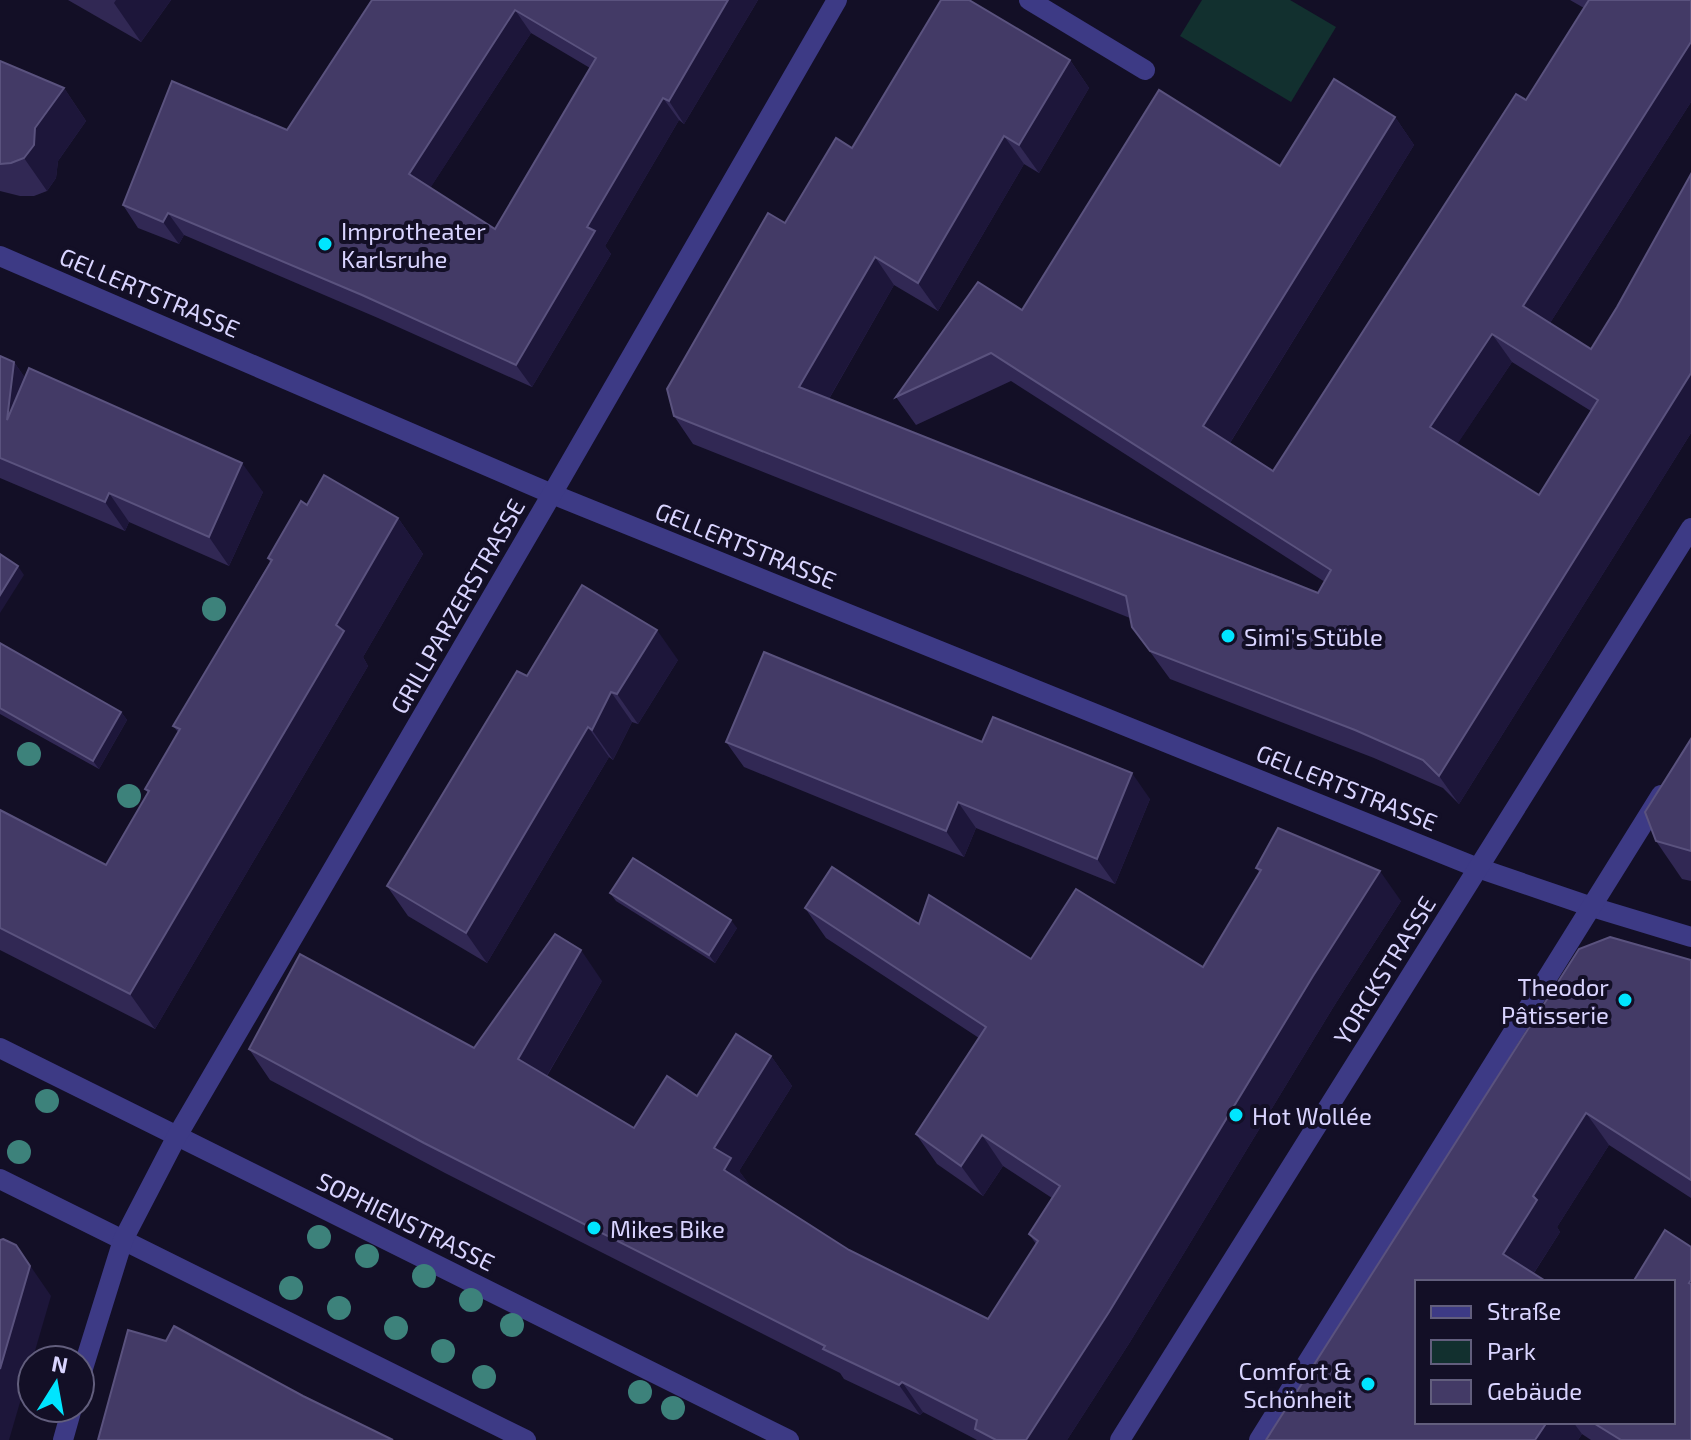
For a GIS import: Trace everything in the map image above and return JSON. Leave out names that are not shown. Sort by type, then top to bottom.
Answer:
[{"type":"street","name":"GRILLPARZERSTRASSE","points":[[91,1344],[123,1240],[177,1136],[837,0]]},
{"type":"street","points":[[1029,0],[1145,70]]},
{"type":"street","name":"GELLERTSTRASSE","points":[[0,256],[552,494],[1478,868],[1691,937]]},
{"type":"street","name":"YORCKSTRASSE","points":[[1120,1440],[1691,528]]},
{"type":"street","points":[[1259,1440],[1675,772]]},
{"type":"street","name":"SOPHIENSTRASSE","points":[[0,1048],[789,1440]]},
{"type":"street","points":[[0,1179],[526,1440]]},
{"type":"green space","points":[[1202,0],[1290,0],[1336,27],[1291,102],[1180,36]]},
{"type":"building","points":[[372,0],[728,0],[669,101],[663,98],[587,227],[595,231],[516,365],[362,295],[168,213],[163,222],[123,205],[172,81],[287,130]],"holes":[[[515,10],[596,58],[495,229],[409,174]]]},
{"type":"building","points":[[941,0],[969,0],[1070,60],[1019,145],[1004,136],[918,283],[875,257],[799,387],[1318,593],[1331,570],[991,353],[896,397],[978,282],[1022,310],[1159,90],[1280,166],[1334,79],[1395,117],[1203,426],[1273,471],[1516,94],[1526,100],[1589,0],[1691,0],[1691,42],[1523,306],[1591,349],[1691,174],[1691,373],[1439,776],[1423,760],[1355,730],[1150,651],[1132,627],[1126,596],[674,416],[667,389],[768,213],[785,223],[836,138],[852,148]],"holes":[[[1492,334],[1598,400],[1539,495],[1430,427]]]},
{"type":"building","points":[[0,61],[64,88],[35,128],[34,145],[24,158],[0,164]]},
{"type":"building","points":[[0,356],[14,362],[7,420],[29,368],[242,463],[209,537],[109,493],[105,502],[0,458]]},
{"type":"building","points":[[324,475],[398,518],[336,625],[344,631],[130,994],[0,928],[0,810],[106,865],[149,791],[145,789],[180,729],[173,726],[272,560],[268,558],[301,501],[307,505]]},
{"type":"building","points":[[0,554],[18,566],[0,595]]},
{"type":"building","points":[[582,585],[657,630],[617,694],[611,692],[592,730],[588,727],[466,933],[387,886],[517,671],[527,676]]},
{"type":"building","points":[[0,643],[121,712],[93,761],[0,708]]},
{"type":"building","points":[[764,652],[982,742],[993,717],[1132,773],[1097,859],[958,802],[946,831],[726,742]]},
{"type":"building","points":[[1691,739],[1691,851],[1656,841],[1645,812]]},
{"type":"building","points":[[1278,828],[1380,871],[1109,1312],[1026,1440],[996,1440],[975,1429],[977,1420],[902,1382],[899,1385],[823,1349],[825,1346],[424,1143],[249,1049],[300,954],[474,1048],[555,934],[581,950],[518,1059],[634,1128],[667,1076],[697,1096],[736,1034],[771,1056],[714,1148],[731,1158],[724,1170],[849,1250],[988,1319],[1038,1241],[1029,1234],[1060,1186],[982,1135],[961,1166],[916,1134],[986,1027],[805,908],[832,867],[919,924],[929,895],[1031,959],[1076,889],[1203,967],[1261,870],[1256,868]]},
{"type":"building","points":[[633,858],[731,920],[709,955],[610,893]]},
{"type":"building","points":[[1610,937],[1691,960],[1691,1180],[1586,1113],[1533,1196],[1537,1200],[1503,1254],[1544,1280],[1415,1280],[1415,1424],[1546,1424],[1535,1440],[1266,1440],[1579,949]]},
{"type":"building","points":[[1665,1230],[1691,1247],[1691,1440],[1621,1440],[1595,1424],[1675,1424],[1675,1280],[1634,1280]]},
{"type":"building","points":[[0,1240],[16,1245],[30,1266],[0,1369]]},
{"type":"building","points":[[174,1326],[303,1396],[393,1440],[98,1440],[128,1330],[166,1341]]},
{"type":"place","name":"Improtheater Karlsruhe","points":[[325,244]]},
{"type":"place","name":"Simi's Stüble","points":[[1228,636]]},
{"type":"place","name":"Theodor Pâtisserie","points":[[1625,1000]]},
{"type":"place","name":"Hot Wollée","points":[[1236,1115]]},
{"type":"place","name":"Mikes Bike","points":[[594,1228]]},
{"type":"place","name":"Comfort & Schönheit","points":[[1368,1384]]}]
